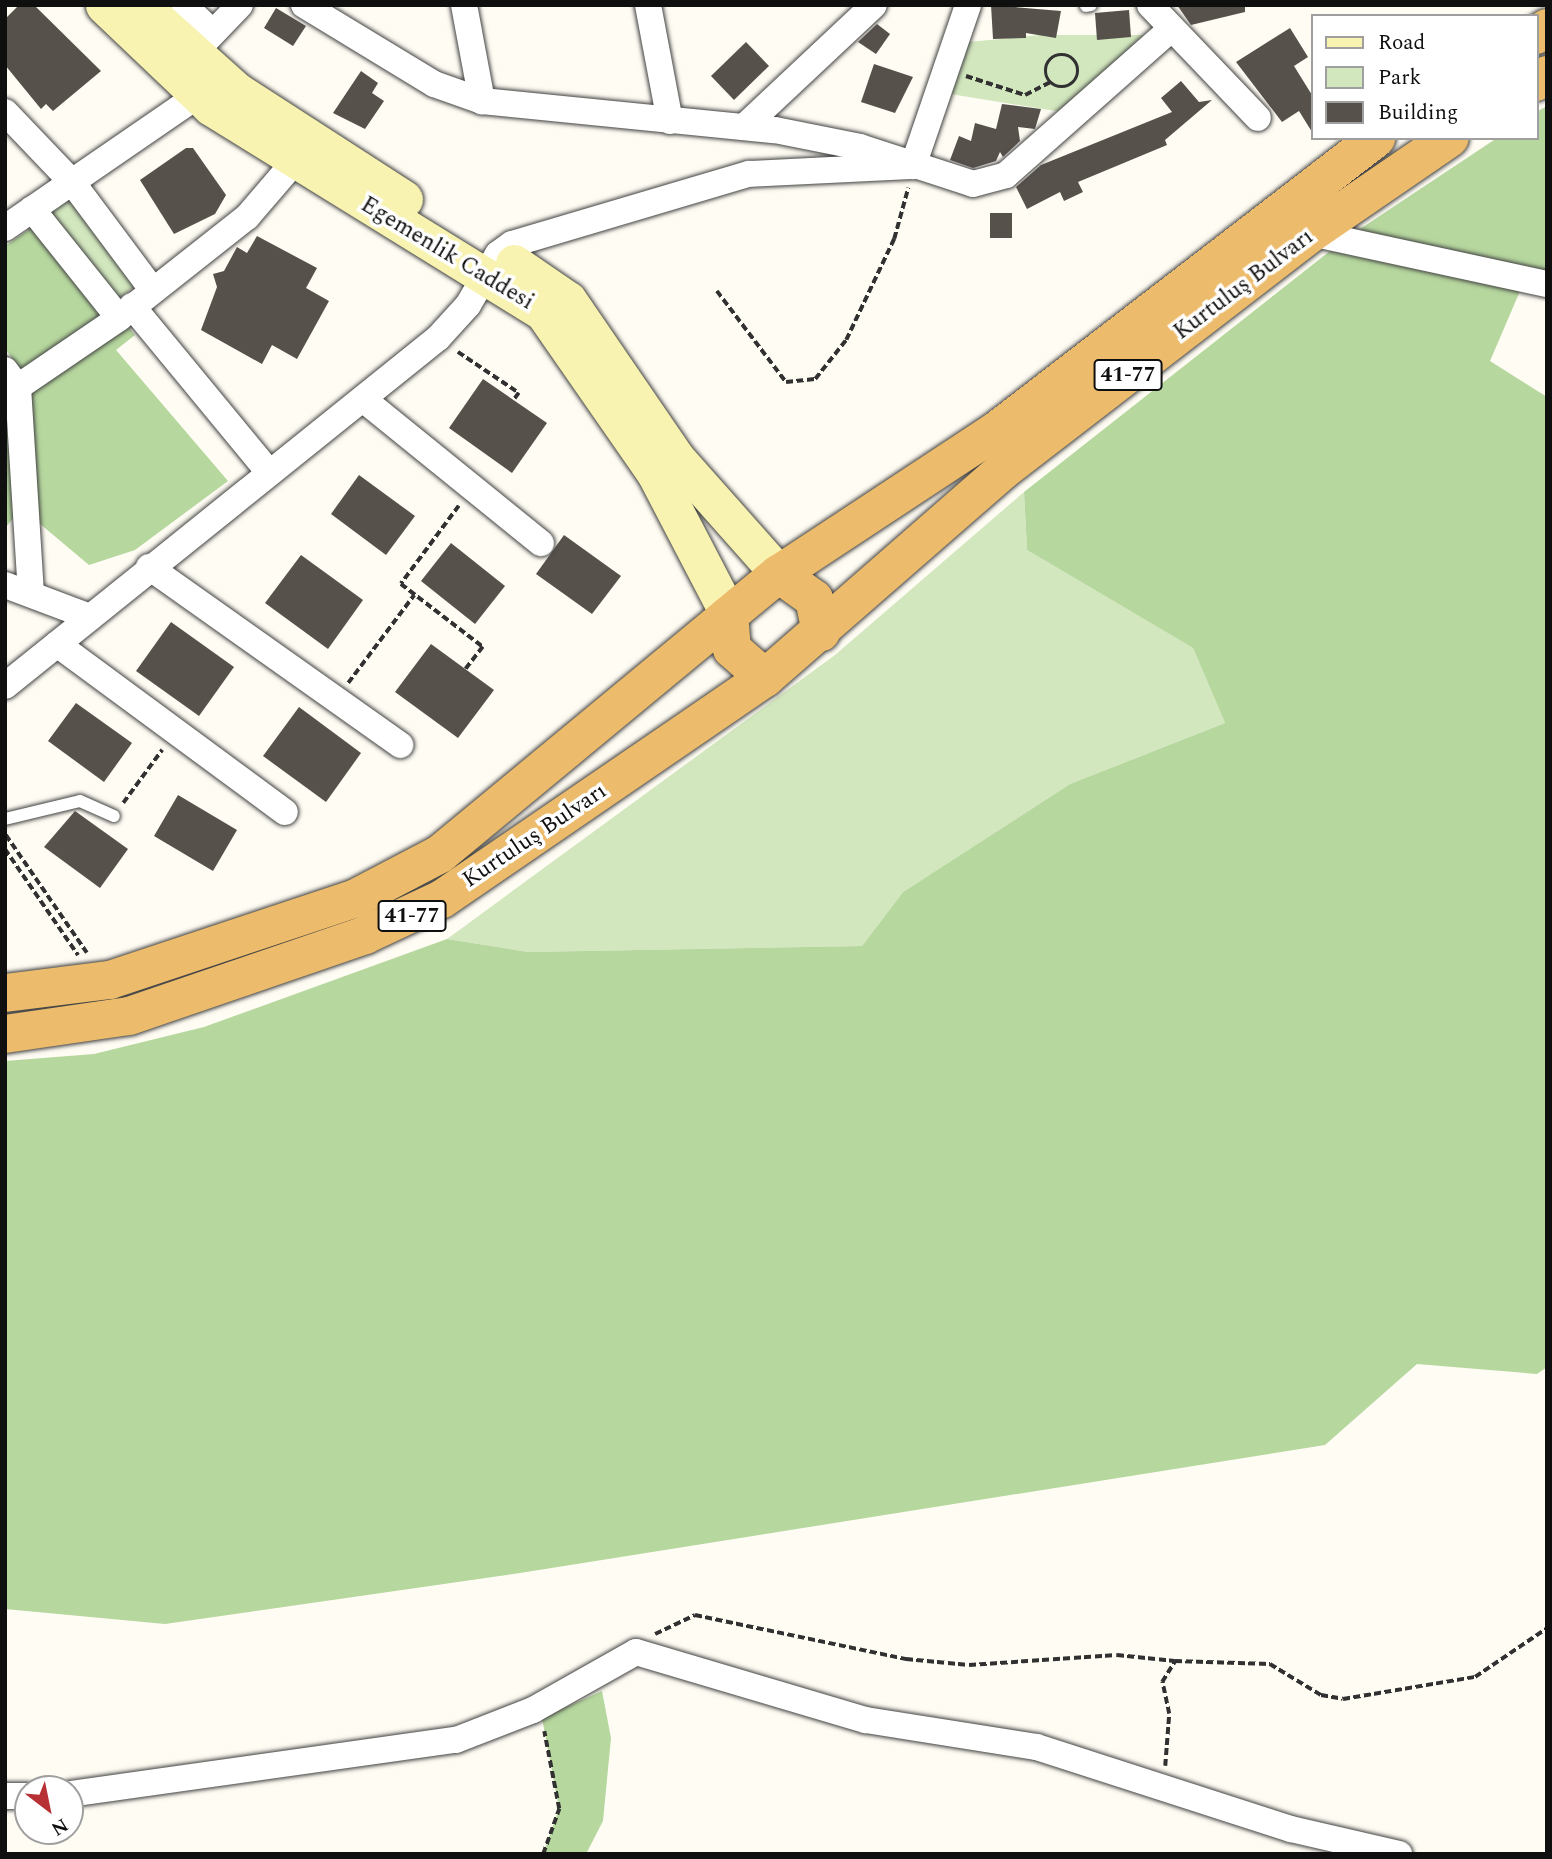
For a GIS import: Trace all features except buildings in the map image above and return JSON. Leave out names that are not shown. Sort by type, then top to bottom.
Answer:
[{"type":"highway","name":"Kurtuluş Bulvarı","points":[[779,574],[996,431],[1373,140]]},
{"type":"highway","name":"Kurtuluş Bulvarı","points":[[821,632],[1002,471],[1311,233],[1447,140]]},
{"type":"highway","points":[[779,574],[814,598],[821,632],[765,678],[732,649],[729,614],[779,574]]},
{"type":"highway","name":"Kurtuluş Bulvarı","points":[[5,993],[110,980],[397,879],[502,809],[729,614]]},
{"type":"highway","name":"Kurtuluş Bulvarı","points":[[5,1034],[129,1016],[407,919],[765,678]]},
{"type":"main road","name":"Egemenlik Caddesi","points":[[104,5],[197,96],[295,161],[568,300],[677,458],[779,574]]},
{"type":"main road","name":"Egemenlik Caddesi","points":[[141,5],[202,44],[283,121],[492,263],[527,297],[573,349],[671,501],[729,614]]},
{"type":"street","points":[[184,5],[202,44],[240,5]]},
{"type":"street","points":[[304,5],[434,84],[482,101],[744,127],[860,147],[973,184],[995,182],[1170,30]]},
{"type":"street","points":[[464,5],[482,101]]},
{"type":"street","points":[[648,5],[670,121]]},
{"type":"street","points":[[744,127],[874,5]]},
{"type":"street","points":[[1150,5],[1170,30],[1258,118]]},
{"type":"street","points":[[913,166],[964,7]]},
{"type":"street","points":[[5,228],[197,96]]},
{"type":"street","points":[[5,112],[72,182],[151,288]]},
{"type":"street","points":[[31,592],[12,379],[126,312],[151,288],[253,212],[295,161]]},
{"type":"street","points":[[5,686],[149,567],[438,338],[492,263],[540,232],[749,174],[913,166]]},
{"type":"street","points":[[32,209],[269,472]]},
{"type":"street","points":[[1311,233],[1547,284]]},
{"type":"street","points":[[363,399],[541,543]]},
{"type":"street","points":[[149,567],[400,745]]},
{"type":"street","points":[[5,584],[90,617]]},
{"type":"street","points":[[57,644],[285,812]]},
{"type":"street","points":[[84,1792],[456,1740],[541,1704],[636,1652],[866,1720],[1037,1747],[1291,1829],[1399,1854]]},
{"type":"lane","points":[[1086,6],[1091,5]]},
{"type":"lane","points":[[5,819],[80,801],[114,816]]},
{"type":"path","points":[[946,69],[1017,95],[1034,95],[1051,82],[1072,83],[1077,74],[1073,60],[1063,55],[1049,61],[1051,82]]},
{"type":"path","points":[[717,291],[786,382],[815,379],[833,363],[894,239],[913,166]]},
{"type":"path","points":[[438,338],[519,393],[514,400]]},
{"type":"path","points":[[466,669],[483,647],[401,584],[472,488]]},
{"type":"path","points":[[336,699],[414,594]]},
{"type":"path","points":[[114,816],[176,732]]},
{"type":"path","points":[[5,833],[92,961]]},
{"type":"path","points":[[5,849],[83,963]]},
{"type":"path","points":[[636,1652],[664,1625],[695,1615],[906,1659],[969,1665],[1117,1655],[1175,1661],[1270,1664],[1321,1695],[1343,1699],[1475,1677],[1547,1628]]},
{"type":"path","points":[[1160,1787],[1170,1742],[1162,1682],[1175,1661]]},
{"type":"path","points":[[541,1704],[559,1809],[543,1854]]},
{"type":"green space","points":[[1040,35],[1144,35],[1062,112],[950,94],[969,42]]},
{"type":"green space","points":[[1547,106],[1547,273],[1348,237],[1494,140],[1538,140],[1538,111]]},
{"type":"green space","points":[[70,199],[137,284],[117,300],[50,214]]},
{"type":"green space","points":[[33,227],[105,317],[24,373],[5,349],[5,246]]},
{"type":"green space","points":[[1330,251],[1520,291],[1490,361],[1547,397],[1547,1367],[1537,1374],[1417,1364],[1325,1445],[520,1573],[165,1624],[5,1609],[5,1061],[94,1054],[204,1027],[447,939],[528,952],[862,946],[903,892],[1070,784],[1225,723],[1193,648],[1027,550],[1024,492]]},
{"type":"green space","points":[[125,323],[135,335],[116,350],[228,481],[135,550],[89,565],[39,523],[29,391]]},
{"type":"green space","points":[[5,394],[16,515],[5,528]]},
{"type":"green space","points":[[1024,492],[1027,550],[1193,648],[1225,723],[1070,784],[903,892],[862,946],[528,952],[447,939],[835,655]]},
{"type":"green space","points":[[602,1691],[611,1738],[603,1821],[586,1854],[543,1854],[559,1809],[542,1718]]}]
